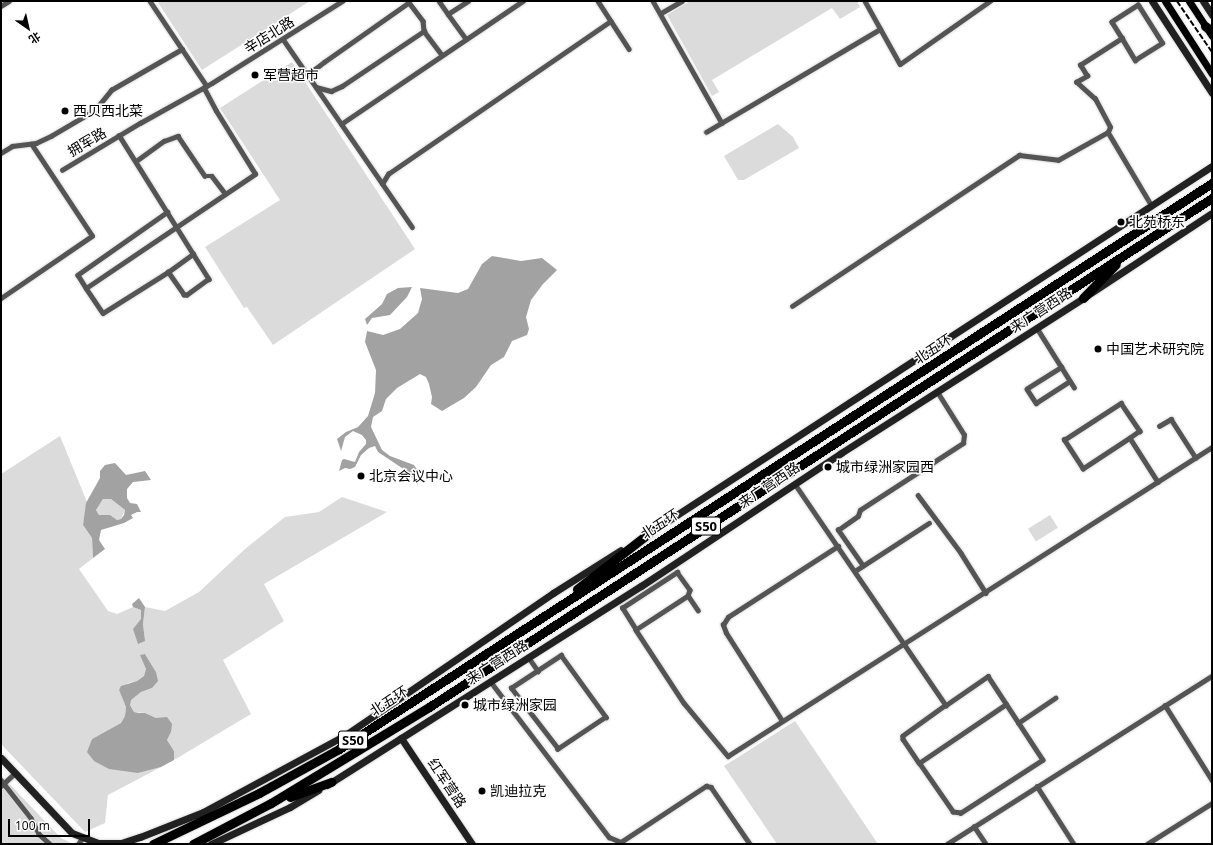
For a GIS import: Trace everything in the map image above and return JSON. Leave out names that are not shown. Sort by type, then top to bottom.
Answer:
[{"type":"highway","points":[[1182,202],[1212,176]]},
{"type":"highway","name":"北五环","points":[[154,844],[259,793],[339,749],[1212,183]]},
{"type":"highway","name":"北五环","points":[[193,844],[272,804],[429,707],[1212,198]]},
{"type":"highway","points":[[1084,298],[1128,253]]},
{"type":"highway","points":[[542,618],[653,530]]},
{"type":"highway","points":[[272,804],[331,782]]},
{"type":"main road","points":[[1165,1],[1212,74]]},
{"type":"main road","points":[[1189,1],[1209,28],[1212,36]]},
{"type":"street","points":[[1,6],[9,1]]},
{"type":"street","points":[[86,288],[255,174],[216,111],[205,87],[182,49],[150,1]]},
{"type":"street","name":"辛店北路","points":[[205,87],[342,1]]},
{"type":"street","points":[[439,1],[466,39]]},
{"type":"street","points":[[448,14],[468,1]]},
{"type":"street","points":[[341,124],[523,1]]},
{"type":"street","points":[[598,1],[629,48]]},
{"type":"street","points":[[653,1],[722,123]]},
{"type":"street","points":[[661,14],[682,1]]},
{"type":"street","points":[[865,1],[900,64],[990,1]]},
{"type":"street","points":[[1152,1],[1212,93]]},
{"type":"street","points":[[1202,1],[1212,15]]},
{"type":"street","points":[[310,78],[314,69],[408,2],[423,21],[424,31],[442,55]]},
{"type":"street","points":[[1138,5],[1162,43],[1135,60],[1122,38],[1112,22],[1138,5]]},
{"type":"street","points":[[382,184],[388,174],[611,21]]},
{"type":"street","points":[[706,132],[880,29]]},
{"type":"street","points":[[316,87],[331,91],[342,86],[424,31]]},
{"type":"street","points":[[792,306],[1019,155],[1058,160],[1108,132],[1110,126],[1095,99],[1076,82],[1087,76],[1080,65],[1122,38]]},
{"type":"street","points":[[283,39],[412,227]]},
{"type":"street","points":[[1,153],[12,146],[31,144],[51,136],[96,110],[111,90],[182,49]]},
{"type":"street","name":"拥军路","points":[[62,170],[119,135],[205,87]]},
{"type":"street","points":[[1108,132],[1152,206]]},
{"type":"street","points":[[119,135],[178,226],[209,279],[206,283],[184,294],[168,272]]},
{"type":"street","points":[[136,160],[164,141],[178,136],[205,176],[212,176],[225,193]]},
{"type":"street","points":[[1,298],[92,236],[31,144]]},
{"type":"street","points":[[1,758],[72,833],[98,843],[121,843],[203,812],[347,734],[553,593],[653,530],[1212,166]]},
{"type":"street","points":[[168,212],[78,275],[103,313],[168,272],[193,254]]},
{"type":"street","name":"来广营西路","points":[[211,844],[290,807],[491,682],[649,581],[795,484],[1084,298],[1212,213]]},
{"type":"street","points":[[1036,328],[1074,387]]},
{"type":"street","points":[[1062,367],[1027,389],[1036,403],[1070,381]]},
{"type":"street","points":[[830,535],[858,516],[860,510],[963,443],[964,435],[937,392]]},
{"type":"street","points":[[1121,403],[1140,431],[1130,438],[1083,469],[1064,440],[1121,403]]},
{"type":"street","points":[[1159,426],[1171,419],[1196,458]]},
{"type":"street","points":[[1130,438],[1158,482]]},
{"type":"street","points":[[636,630],[688,596],[690,590],[677,572],[622,608],[636,630],[684,703],[728,756],[986,593],[1212,447]]},
{"type":"street","points":[[795,484],[946,705]]},
{"type":"street","points":[[918,495],[961,553],[986,593]]},
{"type":"street","points":[[855,571],[929,524]]},
{"type":"street","points":[[838,530],[862,566]]},
{"type":"street","points":[[782,721],[726,633],[724,625],[728,617],[838,546]]},
{"type":"street","points":[[649,581],[654,587]]},
{"type":"street","points":[[688,596],[698,611]]},
{"type":"street","points":[[561,655],[606,717],[558,749],[511,688],[538,671],[561,655]]},
{"type":"street","points":[[528,658],[538,671]]},
{"type":"street","points":[[988,676],[1006,704],[1043,760],[961,813],[953,812],[903,739],[903,736],[988,676]]},
{"type":"street","points":[[947,844],[1212,676]]},
{"type":"street","points":[[491,682],[609,837],[621,842],[706,786],[711,787],[750,844]]},
{"type":"street","points":[[1018,723],[1055,698]]},
{"type":"street","points":[[919,763],[1006,704]]},
{"type":"street","points":[[1165,705],[1212,780]]},
{"type":"street","name":"红军营路","points":[[401,738],[472,844]]},
{"type":"street","points":[[15,773],[2,783],[31,818],[39,834],[50,844]]},
{"type":"street","points":[[1037,786],[1074,844]]},
{"type":"street","points":[[1147,844],[1212,804]]},
{"type":"street","points":[[974,826],[986,844]]},
{"type":"street","points":[[78,844],[83,837]]},
{"type":"shaded area","points":[[157,1],[310,1],[202,70]]},
{"type":"shaded area","points":[[690,1],[857,1],[860,7],[840,19],[832,8],[712,80],[719,92],[712,96],[667,15]]},
{"type":"shaded area","points":[[292,62],[415,249],[273,345],[247,307],[244,308],[205,247],[280,200],[220,108]]},
{"type":"shaded area","points":[[778,124],[793,137],[799,148],[744,180],[738,180],[724,156]]},
{"type":"shaded area","points":[[492,256],[521,261],[542,258],[557,270],[543,284],[531,300],[526,317],[529,329],[527,335],[512,341],[504,357],[491,365],[476,387],[464,398],[442,411],[431,404],[432,397],[429,384],[426,377],[420,374],[397,388],[386,399],[382,411],[373,417],[371,427],[382,450],[390,456],[414,465],[418,471],[416,476],[418,485],[405,470],[378,452],[375,446],[369,448],[361,455],[355,467],[350,469],[345,468],[339,471],[342,460],[344,459],[355,462],[359,452],[366,444],[366,440],[362,435],[353,431],[345,437],[341,451],[337,439],[346,432],[358,427],[368,416],[375,393],[376,370],[365,342],[367,331],[383,335],[400,329],[418,313],[422,299],[420,288],[458,293],[468,289],[482,264]]},
{"type":"shaded area","points":[[412,287],[407,297],[390,315],[372,318],[367,325],[365,319],[382,304],[387,294],[398,288]]},
{"type":"shaded area","points":[[60,436],[87,502],[83,525],[92,538],[93,558],[79,569],[108,611],[117,614],[133,607],[141,610],[145,641],[143,624],[145,607],[165,611],[199,592],[245,549],[285,517],[319,512],[342,497],[387,512],[264,584],[284,621],[223,660],[251,714],[174,760],[174,751],[167,740],[171,732],[162,718],[156,718],[145,713],[134,712],[130,705],[130,700],[141,692],[152,688],[156,672],[145,654],[141,655],[146,669],[144,676],[137,681],[128,683],[119,690],[126,707],[125,716],[121,723],[92,739],[138,773],[161,767],[108,795],[105,823],[85,832],[1,744],[1,474]]},
{"type":"shaded area","points":[[115,463],[126,475],[145,471],[151,480],[133,482],[127,489],[127,498],[130,503],[137,504],[141,512],[131,515],[133,518],[124,523],[101,530],[99,540],[105,549],[93,558],[92,538],[83,525],[86,503],[100,478],[100,471],[105,465]],"holes":[[[103,499],[111,499],[125,510],[121,519],[117,520],[110,515],[99,515],[96,510]]]},
{"type":"shaded area","points":[[103,499],[111,499],[125,510],[121,519],[117,520],[110,515],[99,515],[96,510]]},
{"type":"shaded area","points":[[1050,515],[1058,528],[1036,541],[1028,529]]},
{"type":"shaded area","points":[[139,598],[145,607],[143,624],[145,641],[138,644],[133,629],[141,619],[141,610],[133,607],[132,604]]},
{"type":"shaded area","points":[[145,654],[156,672],[158,681],[152,688],[141,692],[131,700],[130,705],[134,712],[145,713],[156,718],[167,717],[172,724],[171,732],[167,740],[174,751],[174,760],[161,767],[138,773],[109,769],[94,761],[87,752],[92,739],[121,723],[125,716],[126,707],[119,690],[121,686],[137,681],[144,676],[146,669],[140,655]]},
{"type":"shaded area","points":[[795,721],[878,844],[777,844],[724,766]]},
{"type":"shaded area","points":[[1,775],[61,838],[73,844],[1,844]]},
{"type":"railway","points":[[1177,1],[1212,52]]},
{"type":"place","name":"军营超市","points":[[255,75]]},
{"type":"place","name":"西贝西北菜","points":[[65,111]]},
{"type":"place","name":"北苑桥东","points":[[1121,222]]},
{"type":"place","name":"中国艺术研究院","points":[[1098,349]]},
{"type":"place","name":"城市绿洲家园西","points":[[828,467]]},
{"type":"place","name":"北京会议中心","points":[[361,476]]},
{"type":"place","name":"城市绿洲家园","points":[[465,705]]},
{"type":"place","name":"凯迪拉克","points":[[482,791]]}]
